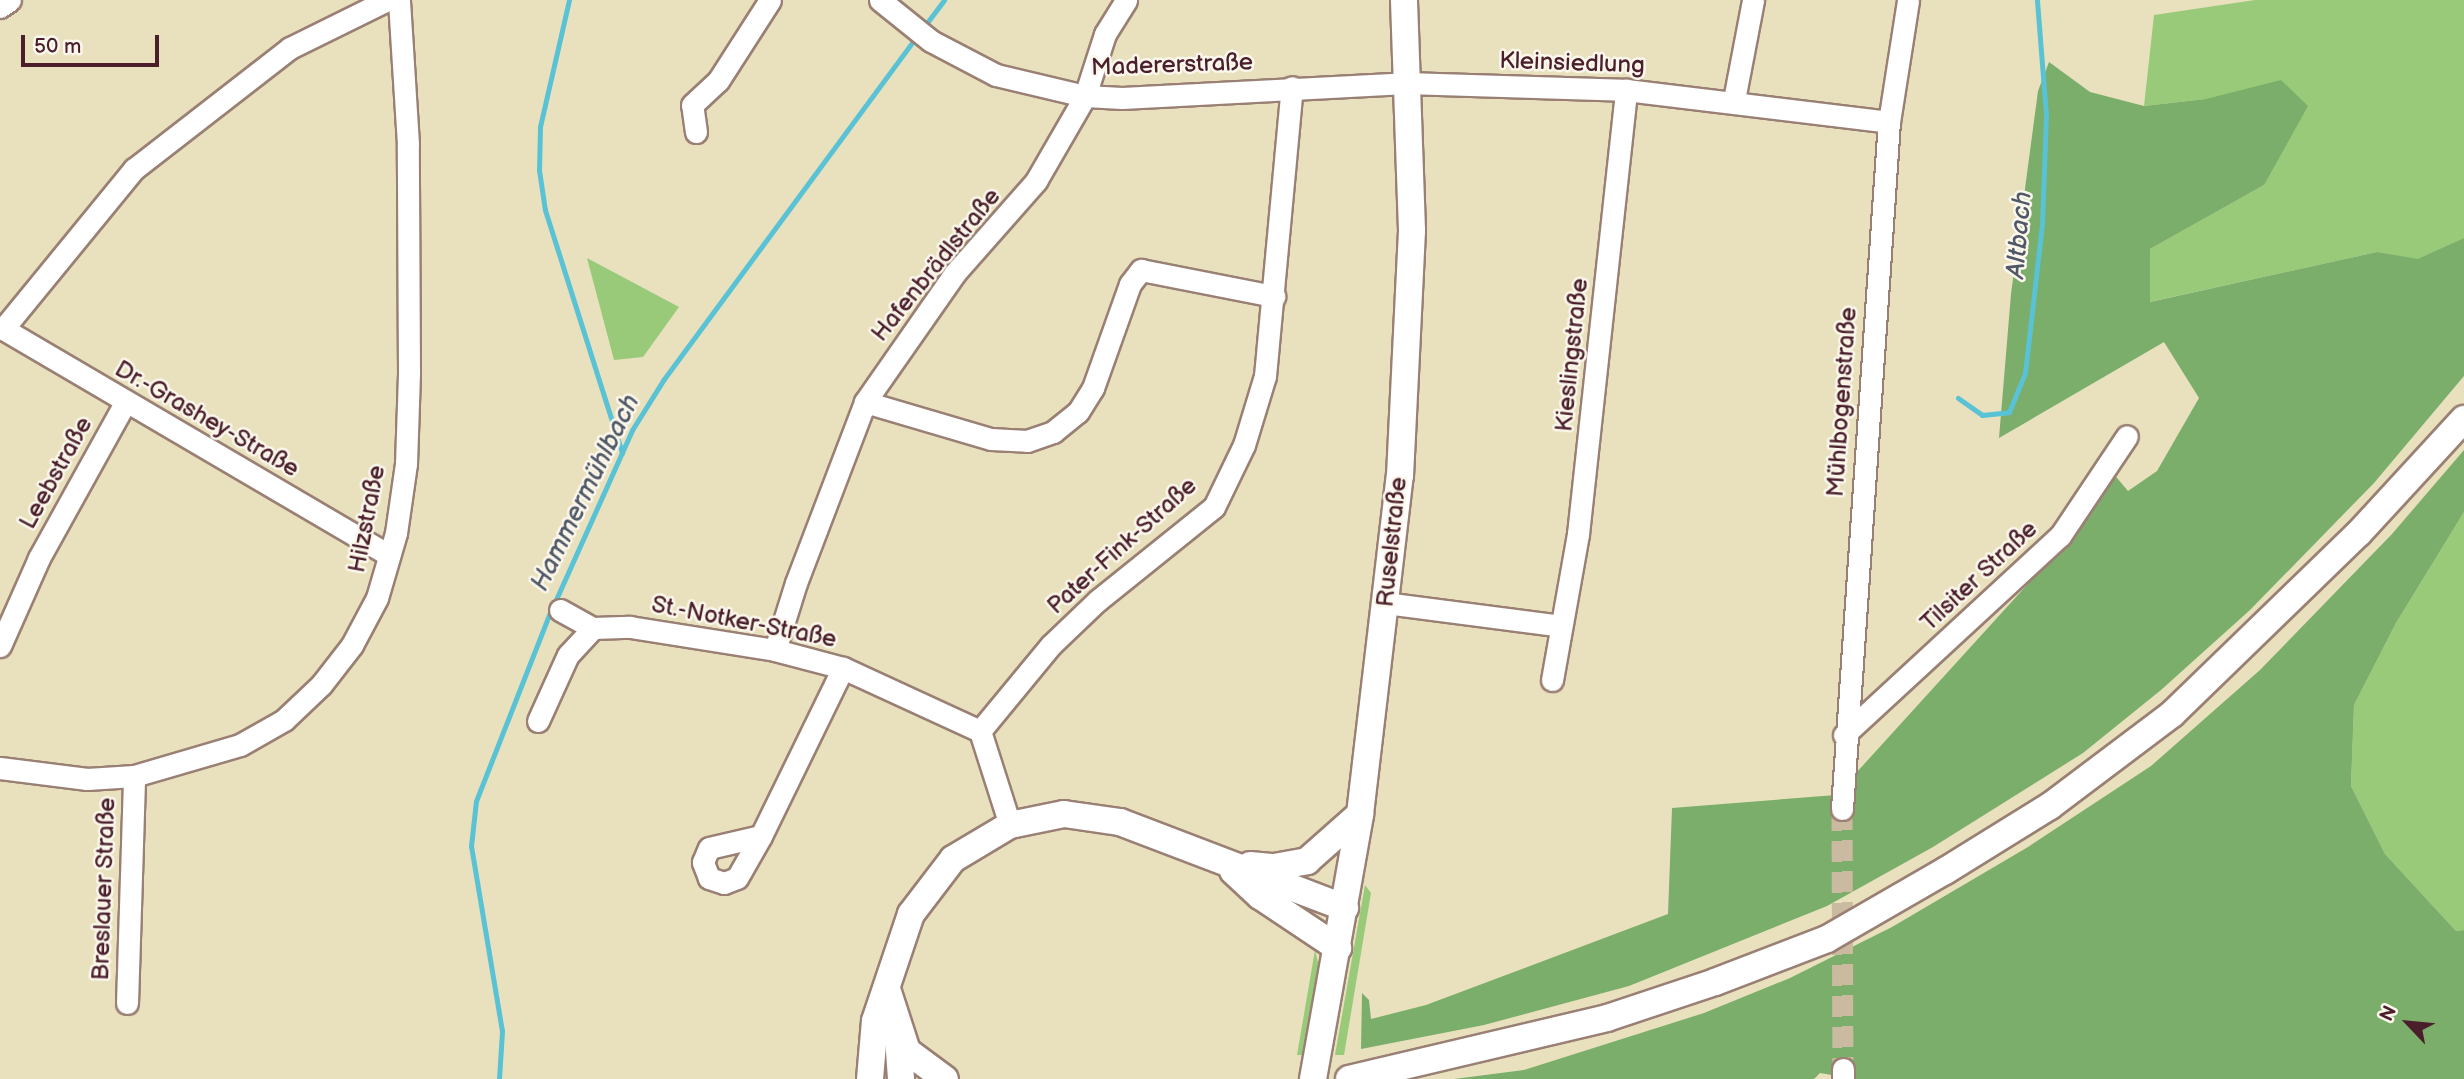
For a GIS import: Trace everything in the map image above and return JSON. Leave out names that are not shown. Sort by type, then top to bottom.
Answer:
[{"type":"main road","name":"Ruselstraße","points":[[1313,1079],[1360,814],[1385,603],[1408,350],[1412,230],[1404,0]]},
{"type":"main road","points":[[1349,1079],[1396,1072],[1607,1018],[1715,982],[1827,939],[1945,871],[2050,806],[2172,714],[2351,542],[2464,419]]},
{"type":"main road","points":[[870,1079],[875,1021],[887,989],[896,948],[929,885],[953,859],[1010,825],[1065,814],[1120,822],[1178,841],[1225,863],[1345,908]]},
{"type":"main road","points":[[1225,863],[1273,867],[1307,861],[1360,814]]},
{"type":"main road","points":[[1225,863],[1260,896],[1338,948]]},
{"type":"main road","points":[[887,989],[898,1030],[907,1051],[945,1079]]},
{"type":"main road","points":[[898,1030],[901,1079]]},
{"type":"street","points":[[0,7],[10,0]]},
{"type":"street","points":[[2,328],[134,169],[290,48],[387,0]]},
{"type":"street","name":"Hilzstraße","points":[[0,768],[87,779],[134,776],[240,745],[284,720],[321,685],[352,645],[377,598],[389,555],[406,464],[410,372],[408,144],[398,0]]},
{"type":"street","points":[[696,132],[692,105],[718,81],[770,0]]},
{"type":"street","name":"Madererstraße","points":[[880,0],[931,41],[996,75],[1085,96],[1122,98],[1406,83]]},
{"type":"street","name":"Hafenbrädlstraße","points":[[775,650],[809,546],[865,402],[955,274],[1036,181],[1085,96],[1105,34],[1126,0]]},
{"type":"street","points":[[1734,100],[1753,0]]},
{"type":"street","name":"Mühlbogenstraße","points":[[1842,809],[1844,735],[1889,122],[1908,0]]},
{"type":"street","name":"Kleinsiedlung","points":[[1406,83],[1626,90],[1734,100],[1889,122]]},
{"type":"street","name":"Pater-Fink-Straße","points":[[980,731],[1051,645],[1097,601],[1214,507],[1244,445],[1265,376],[1292,87]]},
{"type":"street","name":"Kieslingstraße","points":[[1552,680],[1586,468],[1626,90]]},
{"type":"street","points":[[865,402],[991,439],[1027,441],[1053,432],[1078,412],[1093,388],[1130,284],[1141,270],[1274,296]]},
{"type":"street","name":"Dr.-Grashey-Straße","points":[[2,328],[125,403],[389,555]]},
{"type":"street","name":"Leebstraße","points":[[0,646],[39,558],[125,403]]},
{"type":"street","name":"Tilsiter Straße","points":[[1844,735],[2060,536],[2127,436]]},
{"type":"street","points":[[1385,603],[1561,626]]},
{"type":"street","points":[[538,721],[568,655],[593,628],[560,610]]},
{"type":"street","name":"St.-Notker-Straße","points":[[593,628],[631,627],[775,650],[843,668],[980,731]]},
{"type":"street","name":"St.-Notker-Straße","points":[[761,836],[843,668]]},
{"type":"street","points":[[980,731],[1010,825]]},
{"type":"street","name":"Breslauer Straße","points":[[127,1003],[134,776]]},
{"type":"green space","points":[[2255,0],[2464,0],[2464,238],[2418,260],[2377,252],[2149,302],[2150,249],[2264,185],[2206,99],[2144,106],[2154,15]]},
{"type":"green space","points":[[2049,62],[2090,92],[2144,106],[2206,99],[2281,80],[2308,106],[2264,185],[2150,249],[2150,302],[2377,252],[2418,259],[2464,238],[2464,376],[2374,483],[2250,610],[2161,690],[2083,753],[1933,847],[1827,906],[1629,986],[1484,1025],[1361,1049],[1362,993],[1369,1000],[1371,1019],[1426,1005],[1668,914],[1672,808],[1836,795],[2068,540],[2112,472],[2128,491],[2157,471],[2199,398],[2164,342],[1999,438],[2011,294],[2038,91]]},
{"type":"green space","points":[[587,258],[679,307],[643,357],[614,360]]},
{"type":"green space","points":[[2464,450],[2464,512],[2396,623],[2354,705],[2351,786],[2385,854],[2456,931],[2464,930],[2464,1079],[1856,1079],[1820,1073],[1814,1079],[1454,1079],[1524,1070],[1704,1013],[1790,978],[1892,927],[2028,847],[2151,766],[2260,670],[2392,534]]},
{"type":"green space","points":[[2464,512],[2464,930],[2456,931],[2385,854],[2351,786],[2354,705],[2396,623]]},
{"type":"green space","points":[[1365,885],[1371,893],[1344,1055],[1335,1055]]},
{"type":"green space","points":[[1315,950],[1319,967],[1304,1055],[1297,1055]]},
{"type":"waterway","points":[[569,0],[540,127],[539,170],[545,210],[622,453]]},
{"type":"waterway","name":"Hammermühlbach","points":[[923,28],[944,0]]},
{"type":"waterway","name":"Altbach","points":[[1958,398],[1982,415],[2009,412],[2025,373],[2042,224],[2046,115],[2037,0]]},
{"type":"waterway","name":"Hammermühlbach","points":[[499,1079],[502,1031],[471,846],[476,801],[549,615],[632,430],[664,379],[917,36]]},
{"type":"tunnel","points":[[1842,809],[1843,1069]]}]
